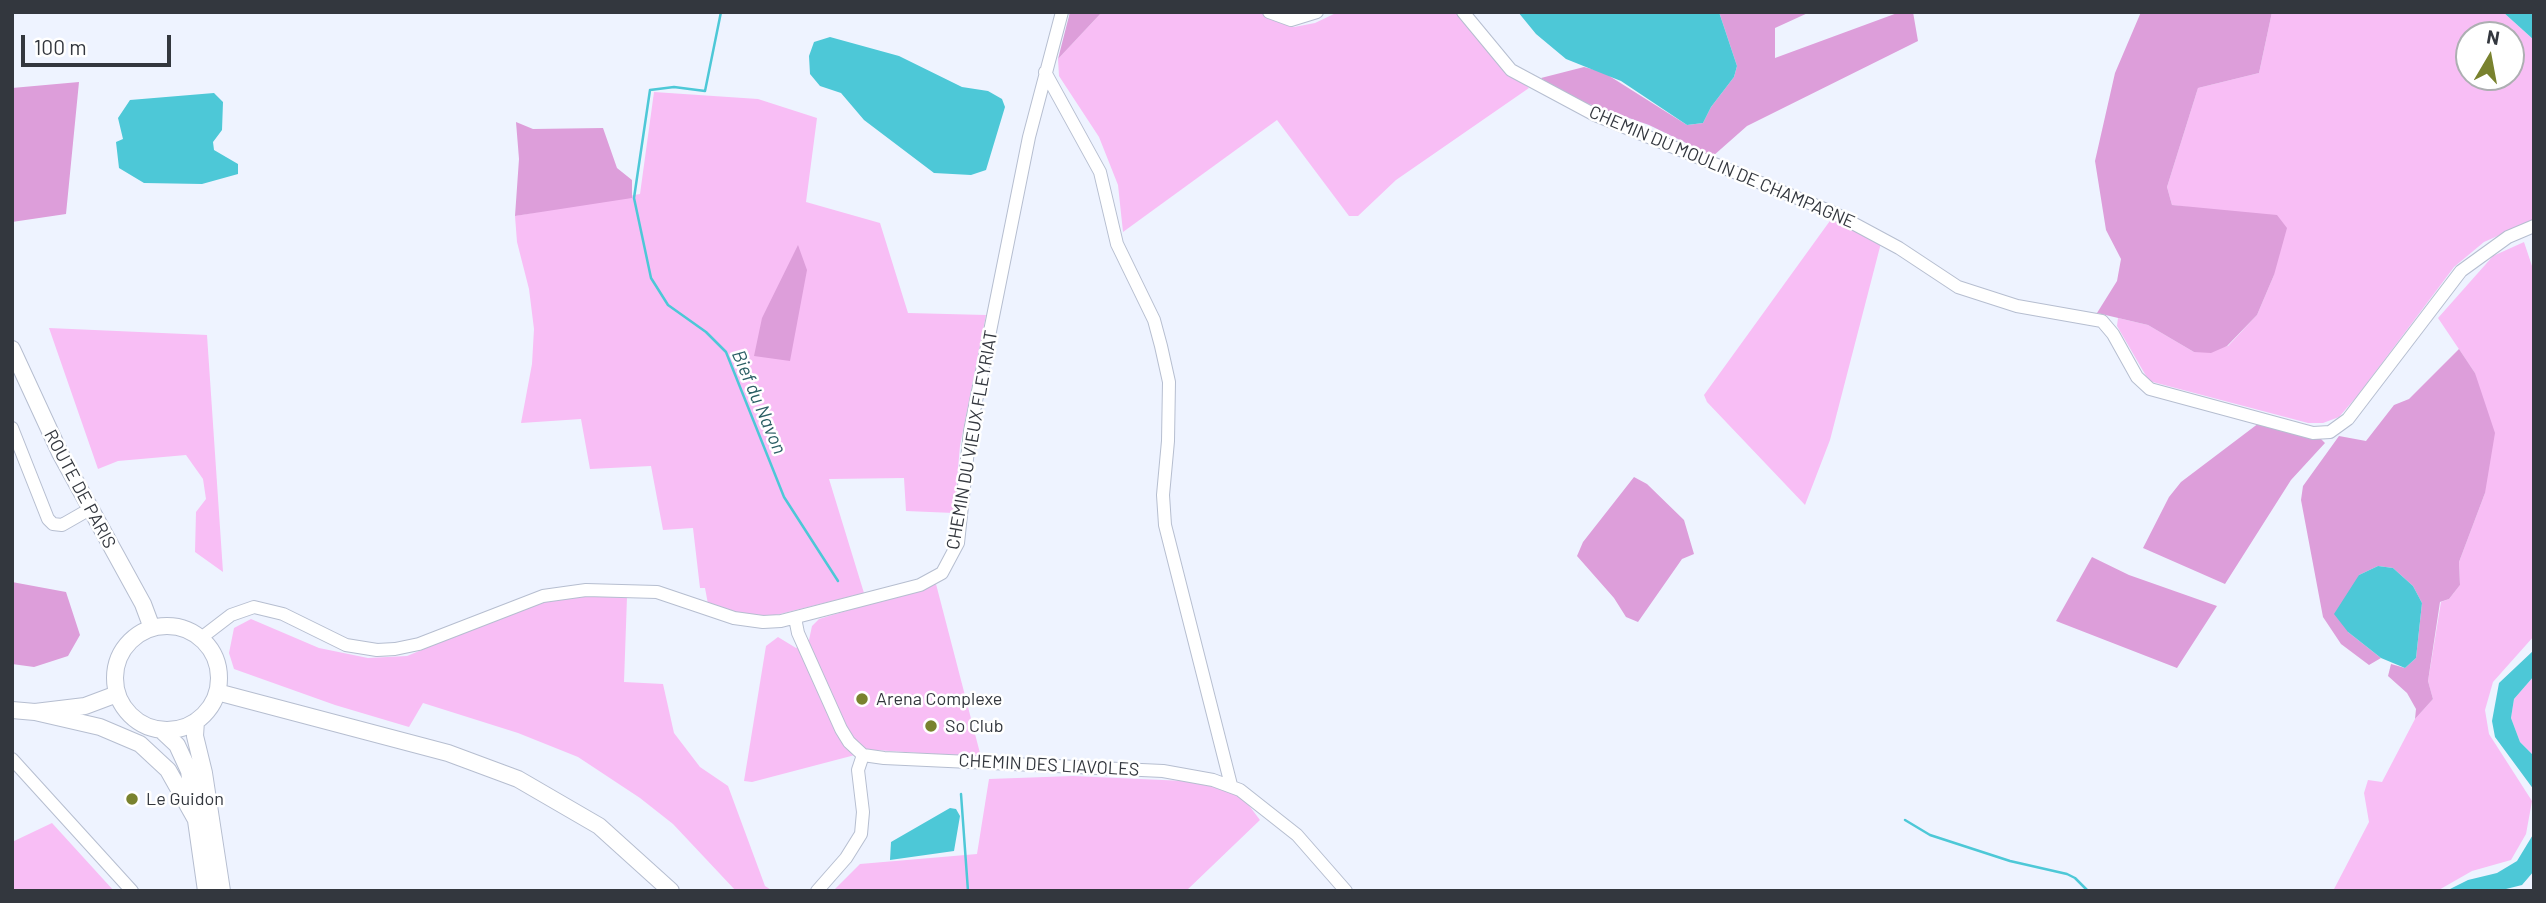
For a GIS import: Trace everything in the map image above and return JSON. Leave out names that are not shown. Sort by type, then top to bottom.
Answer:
[{"type":"main road","name":"ROUTE DE PARIS","points":[[12,349],[60,453],[143,604],[152,628]]},
{"type":"main road","points":[[161,730],[187,726],[196,721],[207,711],[217,692],[218,667],[201,638],[173,626],[152,628],[128,642],[115,666],[117,694],[133,718],[161,730],[184,755],[189,771],[206,891]]},
{"type":"main road","points":[[217,692],[448,753],[508,774],[599,825],[671,891]]},
{"type":"main road","points":[[36,712],[85,706],[117,694]]},
{"type":"main road","points":[[12,710],[36,712],[100,727],[140,744],[168,770],[195,818]]},
{"type":"main road","points":[[196,721],[195,736],[204,773],[222,891]]},
{"type":"street","name":"CHEMIN DU VIEUX FLEYRIAT","points":[[201,638],[232,615],[254,607],[283,614],[346,645],[377,650],[395,649],[419,644],[543,596],[586,590],[657,592],[749,621],[795,618],[931,580],[942,573],[954,555],[970,431],[1029,137],[1062,12]]},
{"type":"street","points":[[1269,12],[1291,20],[1318,12]]},
{"type":"street","name":"CHEMIN DU MOULIN DE CHAMPAGNE","points":[[1463,12],[1511,70],[1595,115],[1834,213],[1899,248],[1938,276],[1966,291],[2017,306],[2102,321],[2113,334],[2137,377],[2150,389],[2313,433],[2330,432],[2348,419],[2461,271],[2508,237],[2534,226]]},
{"type":"street","points":[[1045,72],[1100,172],[1117,244],[1154,320],[1161,346],[1169,382],[1163,495],[1165,525],[1231,785]]},
{"type":"street","points":[[12,428],[48,519],[53,524],[62,525],[90,509]]},
{"type":"street","points":[[795,618],[798,633],[841,729],[849,742],[863,755],[858,770],[863,812],[861,834],[846,858],[817,891]]},
{"type":"street","name":"CHEMIN DES LIAVOLES","points":[[863,755],[1163,771],[1231,785],[1297,835],[1346,891]]},
{"type":"street","points":[[12,759],[132,891]]},
{"type":"shaded area","points":[[1070,12],[1102,12],[1058,59]]},
{"type":"shaded area","points":[[1102,12],[1263,12],[1280,23],[1294,27],[1315,23],[1338,12],[1456,12],[1499,64],[1529,88],[1396,180],[1358,216],[1349,216],[1277,120],[1123,232],[1118,185],[1099,137],[1059,76],[1058,59]]},
{"type":"shaded area","points":[[1719,12],[1810,12],[1775,28],[1775,58],[1900,12],[1913,12],[1918,41],[1747,126],[1713,156],[1649,125],[1563,95],[1541,78],[1584,67],[1603,72],[1687,125],[1703,123],[1711,107],[1734,77],[1737,66]]},
{"type":"shaded area","points":[[2141,12],[2272,12],[2259,73],[2198,88],[2167,187],[2172,205],[2277,215],[2287,228],[2274,275],[2257,315],[2227,346],[2211,353],[2194,352],[2148,325],[2097,313],[2117,281],[2121,259],[2106,230],[2095,161],[2115,73]]},
{"type":"shaded area","points":[[2272,12],[2503,12],[2513,21],[2455,21],[2455,91],[2525,91],[2525,32],[2534,40],[2534,220],[2484,242],[2454,267],[2339,417],[2323,423],[2308,423],[2149,381],[2117,326],[2118,318],[2148,325],[2194,352],[2228,346],[2257,315],[2274,275],[2219,211],[2172,205],[2167,187],[2198,88],[2259,73]]},
{"type":"shaded area","points":[[79,82],[66,214],[12,222],[12,88]]},
{"type":"shaded area","points":[[654,92],[758,99],[817,118],[806,202],[880,223],[908,313],[986,315],[960,446],[954,513],[906,511],[904,478],[829,479],[864,593],[772,616],[735,613],[708,604],[705,588],[700,588],[693,528],[663,530],[651,466],[590,469],[581,419],[521,423],[532,364],[534,329],[529,289],[517,242],[515,216],[640,194]]},
{"type":"shaded area","points":[[516,122],[533,129],[603,128],[617,168],[632,180],[632,198],[515,216],[519,159]]},
{"type":"shaded area","points":[[1832,218],[1881,243],[1830,440],[1805,505],[1707,402],[1704,395]]},
{"type":"shaded area","points":[[2524,242],[2534,272],[2534,636],[2493,682],[2485,710],[2489,734],[2532,801],[2526,834],[2511,860],[2472,871],[2437,891],[2333,891],[2369,822],[2364,793],[2368,780],[2382,782],[2415,719],[2433,699],[2428,681],[2441,602],[2449,599],[2460,585],[2459,562],[2485,493],[2475,373],[2438,318],[2493,256]]},
{"type":"shaded area","points":[[798,245],[807,270],[790,361],[754,356],[762,318]]},
{"type":"shaded area","points":[[49,328],[207,335],[223,572],[195,552],[196,512],[206,499],[203,479],[186,455],[118,461],[98,469]]},
{"type":"shaded area","points":[[2459,349],[2475,373],[2495,433],[2485,493],[2459,562],[2460,585],[2449,599],[2440,602],[2428,681],[2433,699],[2415,719],[2416,709],[2407,693],[2388,676],[2391,664],[2405,668],[2416,658],[2422,603],[2413,586],[2393,568],[2378,566],[2359,575],[2348,632],[2381,658],[2369,665],[2341,644],[2323,617],[2301,500],[2303,486],[2339,436],[2366,441],[2394,405],[2409,399]]},
{"type":"shaded area","points":[[2259,423],[2320,438],[2325,443],[2291,480],[2225,584],[2143,548],[2169,497],[2181,482]]},
{"type":"shaded area","points":[[1634,477],[1647,484],[1684,520],[1694,554],[1682,559],[1638,622],[1626,617],[1614,598],[1577,556],[1583,542]]},
{"type":"shaded area","points":[[2092,557],[2129,575],[2217,606],[2177,668],[2056,621]]},
{"type":"shaded area","points":[[12,582],[66,592],[80,635],[68,656],[34,667],[12,664]]},
{"type":"shaded area","name":"Arena Complexe","points":[[936,584],[981,757],[874,750],[752,782],[744,781],[766,646],[778,637],[796,648],[809,640],[812,626],[819,619]]},
{"type":"shaded area","points":[[564,597],[627,597],[624,682],[663,684],[674,733],[700,767],[728,786],[765,886],[773,891],[736,891],[673,824],[640,798],[578,757],[518,733],[423,703],[409,727],[335,705],[234,669],[229,653],[234,628],[251,619],[319,648],[368,658],[407,656],[528,606]]},
{"type":"shaded area","points":[[2534,676],[2534,756],[2520,742],[2511,718],[2514,699]]},
{"type":"shaded area","points":[[1073,776],[1185,781],[1219,786],[1244,799],[1260,820],[1186,891],[833,891],[860,864],[977,854],[989,779]]},
{"type":"shaded area","points":[[52,823],[114,891],[12,891],[12,842]]},
{"type":"water","points":[[1518,12],[1719,12],[1737,66],[1734,77],[1711,107],[1703,123],[1687,125],[1621,81],[1566,59],[1536,34]]},
{"type":"water","points":[[2503,12],[2534,12],[2534,40],[2525,32],[2525,21],[2513,21]]},
{"type":"water","points":[[830,37],[899,56],[962,87],[988,91],[1002,99],[1005,107],[986,170],[971,175],[934,173],[864,120],[841,93],[820,86],[810,74],[809,56],[814,42]]},
{"type":"water","points":[[214,93],[223,102],[222,130],[213,142],[214,150],[238,164],[238,174],[202,184],[144,183],[119,168],[116,142],[123,139],[118,118],[130,100]]},
{"type":"water","points":[[2378,566],[2393,568],[2413,586],[2422,603],[2416,658],[2405,668],[2381,658],[2348,632],[2334,614],[2359,575]]},
{"type":"water","points":[[2534,650],[2534,676],[2514,699],[2511,718],[2520,742],[2534,756],[2534,790],[2495,737],[2492,721],[2499,683]]},
{"type":"water","points":[[950,808],[956,809],[960,816],[954,851],[890,860],[891,842]]},
{"type":"water","points":[[2534,833],[2534,871],[2522,885],[2498,891],[2446,891],[2468,880],[2497,873],[2517,861]]},
{"type":"waterway","name":"Bief du Navon","points":[[721,12],[705,91],[674,87],[650,90],[634,198],[651,278],[668,305],[706,332],[726,352],[784,497],[838,581]]},
{"type":"waterway","name":"Bief du Navon","points":[[961,794],[968,891]]},
{"type":"waterway","points":[[1905,820],[1930,835],[2010,861],[2067,874],[2088,891]]},
{"type":"place","name":"Arena Complexe","points":[[862,699]]},
{"type":"place","name":"So Club","points":[[931,726]]},
{"type":"place","name":"Le Guidon","points":[[132,799]]}]
